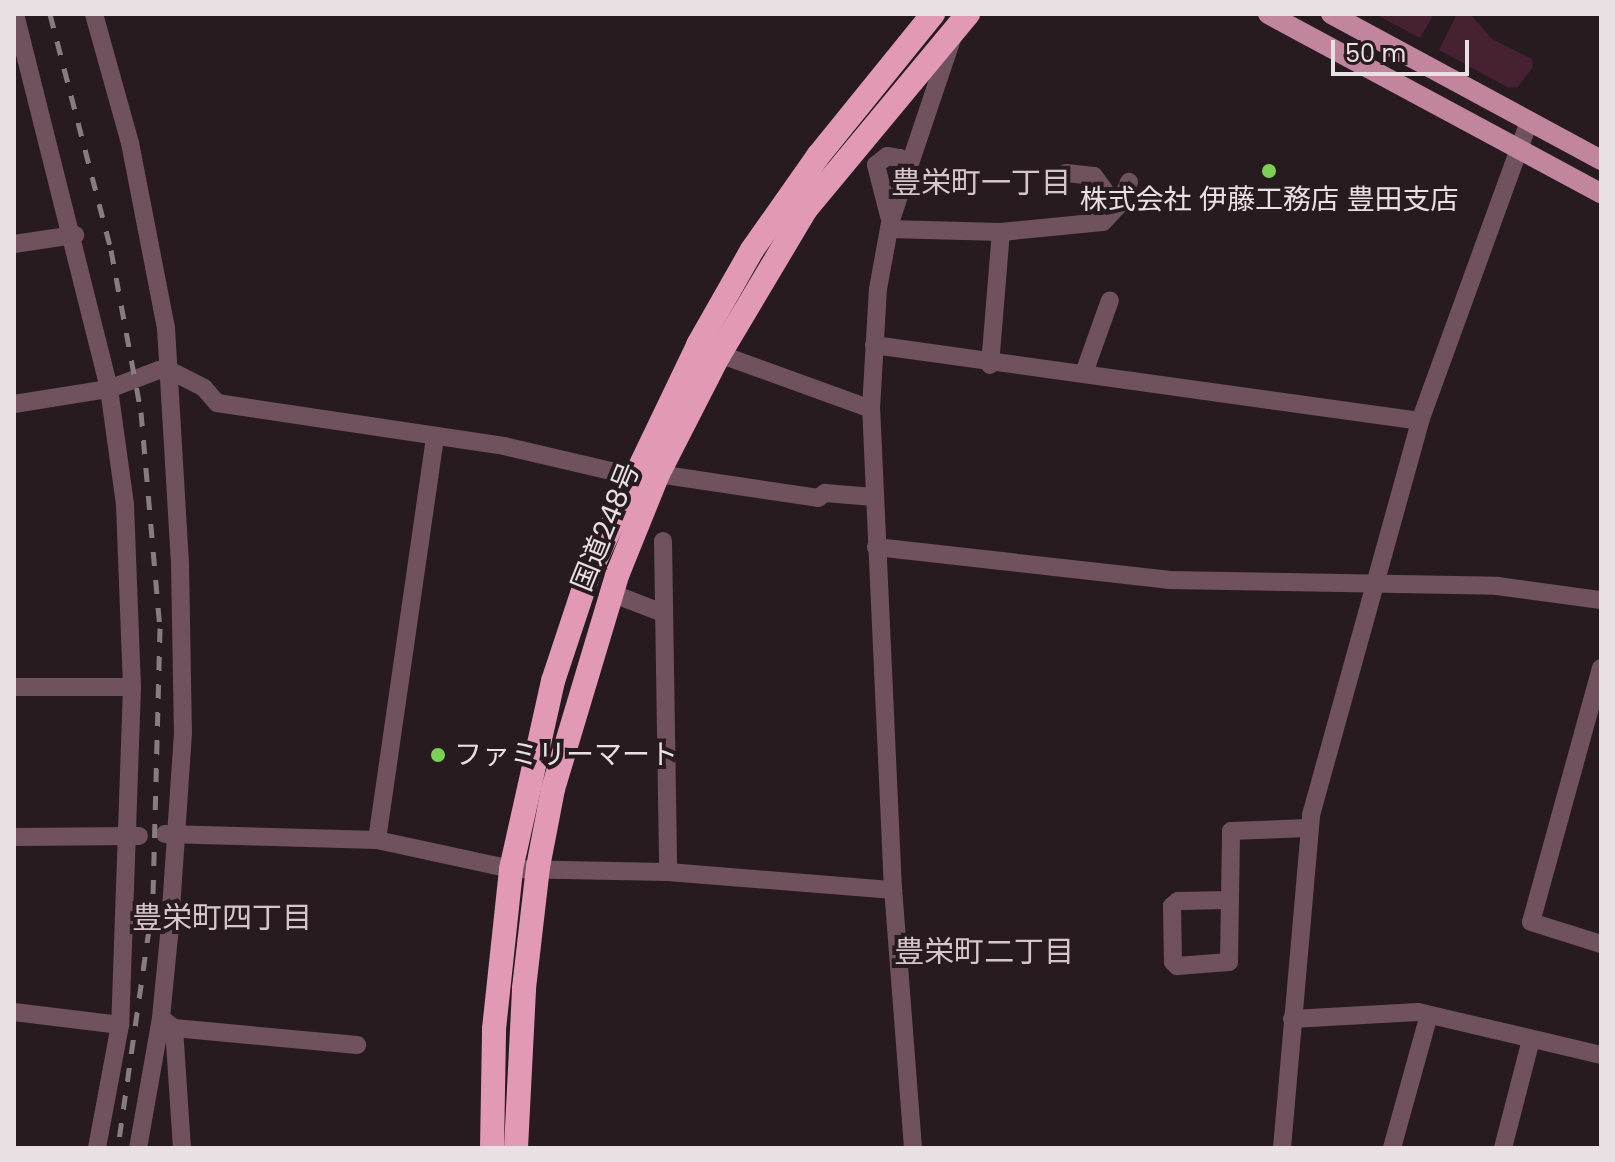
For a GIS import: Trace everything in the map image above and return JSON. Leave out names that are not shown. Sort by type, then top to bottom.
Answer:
[{"type":"highway","name":"国道248号","points":[[492,1148],[494,1029],[511,869],[553,681],[589,573],[646,475],[785,200],[933,14]]},
{"type":"highway","name":"国道248号","points":[[708,350],[806,209],[961,24]]},
{"type":"highway","name":"国道248号","points":[[516,1148],[524,988],[538,867],[553,789],[646,475]]},
{"type":"main road","points":[[1268,14],[1601,193]]},
{"type":"main road","points":[[1331,14],[1601,160]]},
{"type":"street","points":[[15,14],[75,235],[109,389],[125,505],[132,687],[133,838],[120,1025],[97,1148]]},
{"type":"street","points":[[94,14],[130,143],[171,371],[183,733],[169,833],[168,1023],[182,1148]]},
{"type":"street","points":[[913,1148],[893,890],[871,409],[874,345],[890,226],[961,24]]},
{"type":"street","points":[[1282,1148],[1308,828],[1379,580],[1420,421],[1516,148],[1529,121]]},
{"type":"street","points":[[890,226],[876,165],[887,156],[900,158],[907,173]]},
{"type":"street","points":[[1066,173],[1094,176],[1104,190],[1103,222]]},
{"type":"street","points":[[890,226],[1001,232],[1103,222],[1120,204],[1129,182]]},
{"type":"street","points":[[990,365],[1001,232]]},
{"type":"street","points":[[14,244],[75,235]]},
{"type":"street","points":[[1084,373],[1110,300]]},
{"type":"street","points":[[874,345],[990,365],[1084,373],[1420,421]]},
{"type":"street","points":[[708,350],[871,409]]},
{"type":"street","points":[[14,404],[109,389],[159,370],[171,371],[204,388],[217,403],[504,446],[646,475],[818,498],[825,493],[874,497]]},
{"type":"street","points":[[377,840],[435,437]]},
{"type":"street","points":[[663,541],[668,872]]},
{"type":"street","points":[[876,547],[1168,580],[1379,580],[1497,586],[1601,600]]},
{"type":"street","points":[[611,593],[663,613]]},
{"type":"street","points":[[1601,668],[1531,922],[1601,944]]},
{"type":"street","points":[[14,687],[132,687]]},
{"type":"street","points":[[1230,900],[1178,901],[1172,906],[1173,962],[1177,966],[1229,962],[1230,900],[1231,831],[1308,828]]},
{"type":"street","points":[[169,833],[377,840],[511,869],[538,867],[668,872],[893,890]]},
{"type":"street","points":[[14,837],[133,838]]},
{"type":"street","points":[[14,1012],[120,1025]]},
{"type":"street","points":[[1292,1019],[1429,1015],[1601,1055]]},
{"type":"street","points":[[1392,1148],[1429,1015]]},
{"type":"street","points":[[168,1023],[357,1045]]},
{"type":"street","points":[[138,1148],[168,1023]]},
{"type":"street","points":[[1503,1148],[1531,1040]]},
{"type":"shaded area","points":[[1375,14],[1434,14],[1420,38]]},
{"type":"shaded area","points":[[1457,14],[1470,14],[1492,39],[1532,59],[1533,67],[1518,87],[1509,88],[1439,50]]},
{"type":"railway","points":[[50,14],[111,250],[141,412],[160,628],[153,901],[118,1148]]},
{"type":"place","name":"株式会社 伊藤工務店 豊田支店","points":[[1269,171]]},
{"type":"place","name":"ファミリーマート","points":[[438,755]]},
{"type":"district","name":"豊栄町一丁目","points":[[981,183]]},
{"type":"district","name":"豊栄町四丁目","points":[[222,918]]},
{"type":"district","name":"豊栄町二丁目","points":[[984,952]]}]
